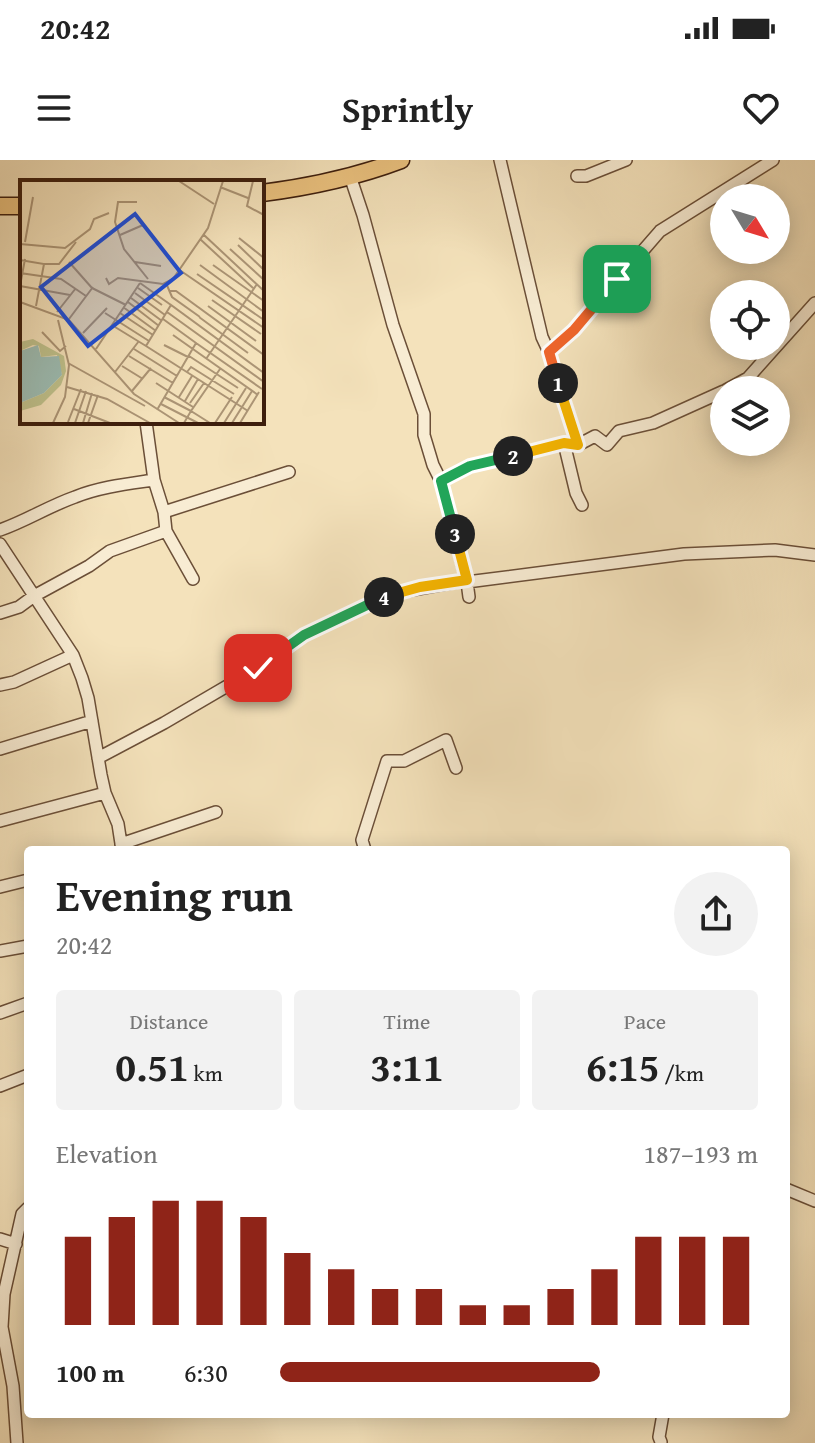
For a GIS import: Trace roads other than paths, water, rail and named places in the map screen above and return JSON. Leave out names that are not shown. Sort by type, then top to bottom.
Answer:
[{"type":"highway","points":[[264,193],[350,176],[401,160]]},
{"type":"street","points":[[500,160],[542,337],[578,445]]},
{"type":"street","points":[[577,176],[586,176],[626,160]]},
{"type":"street","points":[[549,352],[574,330],[660,231],[773,160]]},
{"type":"street","points":[[350,176],[393,325],[424,414],[424,435],[441,481],[469,597]]},
{"type":"street","points":[[750,376],[815,303]]},
{"type":"street","points":[[441,481],[470,466],[564,443],[578,445],[595,436],[607,445],[619,431],[653,423],[710,397]]},
{"type":"street","points":[[146,424],[154,480],[164,512],[166,531],[193,579]]},
{"type":"street","points":[[564,443],[576,493],[582,505]]},
{"type":"street","points":[[164,512],[289,472]]},
{"type":"street","points":[[0,530],[89,492],[154,480]]},
{"type":"street","points":[[0,613],[19,607],[110,551],[166,531]]},
{"type":"street","points":[[0,544],[73,655],[92,721],[105,793],[118,824],[122,846]]},
{"type":"street","points":[[98,758],[258,668],[304,635],[390,594],[467,581],[684,554],[775,550],[815,555]]},
{"type":"street","points":[[0,685],[14,682],[73,655]]},
{"type":"street","points":[[0,749],[92,721]]},
{"type":"street","points":[[364,846],[362,840],[387,761],[404,761],[446,740],[456,768]]},
{"type":"street","points":[[0,821],[105,793]]},
{"type":"street","points":[[125,846],[216,812]]},
{"type":"street","points":[[0,887],[24,881]]},
{"type":"street","points":[[0,951],[24,947]]},
{"type":"street","points":[[0,1013],[24,1004]]},
{"type":"street","points":[[0,1086],[24,1077]]},
{"type":"street","points":[[790,1191],[815,1201]]},
{"type":"street","points":[[17,1443],[13,1386],[2,1327],[4,1294],[24,1212]]},
{"type":"street","points":[[0,1239],[16,1244]]},
{"type":"street","points":[[661,1442],[662,1418]]}]
